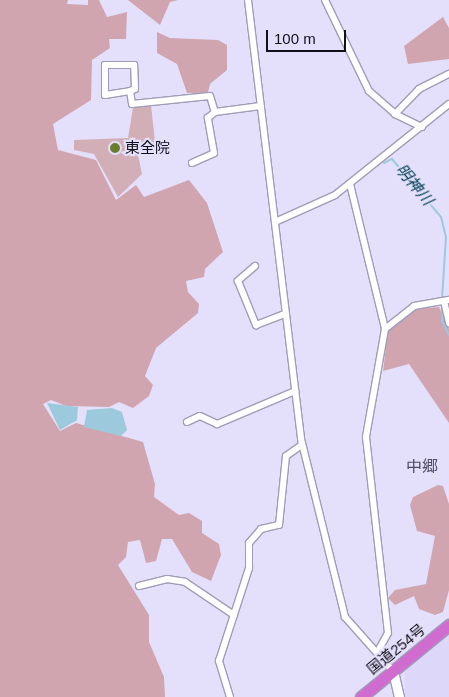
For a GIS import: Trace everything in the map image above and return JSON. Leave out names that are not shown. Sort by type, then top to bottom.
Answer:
[{"type":"highway","name":"国道254号","points":[[361,697],[449,625]]},
{"type":"street","points":[[248,0],[302,445],[344,617],[356,635],[378,650],[393,671],[399,697]]},
{"type":"street","points":[[325,0],[368,89],[395,114],[422,127]]},
{"type":"street","points":[[105,65],[134,65],[135,89],[130,91],[105,95],[105,65]]},
{"type":"street","points":[[395,114],[419,89],[449,74]]},
{"type":"street","points":[[130,91],[132,104],[210,96],[215,112]]},
{"type":"street","points":[[275,222],[350,184],[449,104]]},
{"type":"street","points":[[192,163],[214,153],[208,118],[215,112],[261,106]]},
{"type":"street","points":[[350,184],[384,329],[366,436],[388,633],[378,650]]},
{"type":"street","points":[[255,266],[238,281],[256,325],[285,314]]},
{"type":"street","points":[[384,329],[414,306],[443,301],[449,323]]},
{"type":"street","points":[[187,422],[200,416],[217,424],[295,391]]},
{"type":"street","points":[[230,697],[219,661],[249,568],[249,543],[261,529],[279,525],[286,456],[302,445]]},
{"type":"street","points":[[139,586],[167,580],[185,582],[234,615]]},
{"type":"shaded area","points":[[0,0],[68,0],[67,4],[88,5],[88,0],[99,0],[107,17],[127,12],[126,39],[109,39],[110,48],[92,60],[91,100],[53,124],[58,150],[96,160],[116,200],[136,185],[144,197],[189,180],[207,203],[223,252],[205,269],[204,277],[186,281],[188,292],[199,304],[198,313],[156,348],[145,376],[153,385],[149,396],[133,408],[119,402],[109,407],[66,406],[51,400],[43,404],[60,431],[76,423],[143,442],[155,484],[154,497],[179,515],[189,513],[202,521],[202,533],[219,544],[221,555],[211,581],[192,572],[172,539],[162,539],[156,561],[146,563],[140,540],[128,542],[126,557],[118,565],[149,615],[149,642],[164,677],[165,697],[0,697]]},
{"type":"shaded area","points":[[128,0],[178,0],[170,2],[160,25]]},
{"type":"shaded area","points":[[443,17],[449,28],[449,59],[408,64],[404,46]]},
{"type":"shaded area","points":[[157,32],[170,38],[218,40],[227,45],[227,70],[210,84],[208,93],[187,93],[177,64],[157,53]]},
{"type":"shaded area","name":"東全院","points":[[151,105],[156,151],[138,155],[142,174],[118,197],[94,154],[74,150],[74,140],[128,138],[133,108]]},
{"type":"shaded area","points":[[439,307],[449,329],[449,423],[409,364],[383,371],[388,331],[415,309]]},
{"type":"shaded area","points":[[438,485],[443,486],[449,504],[449,590],[443,612],[435,615],[419,609],[414,596],[395,605],[388,598],[395,590],[426,584],[435,536],[417,531],[410,505],[413,497]]},
{"type":"shaded area","points":[[449,635],[449,697],[405,697],[405,671]]},
{"type":"water","points":[[47,403],[78,407],[77,420],[60,430]]},
{"type":"water","points":[[112,408],[122,412],[127,430],[121,436],[84,427],[87,410]]},
{"type":"waterway","name":"明神川","points":[[384,163],[392,159],[441,217],[446,237],[442,299]]},
{"type":"waterway","name":"明神川","points":[[442,304],[442,321],[449,335]]},
{"type":"place","name":"東全院","points":[[115,148]]},
{"type":"district","name":"中郷","points":[[422,467]]}]
